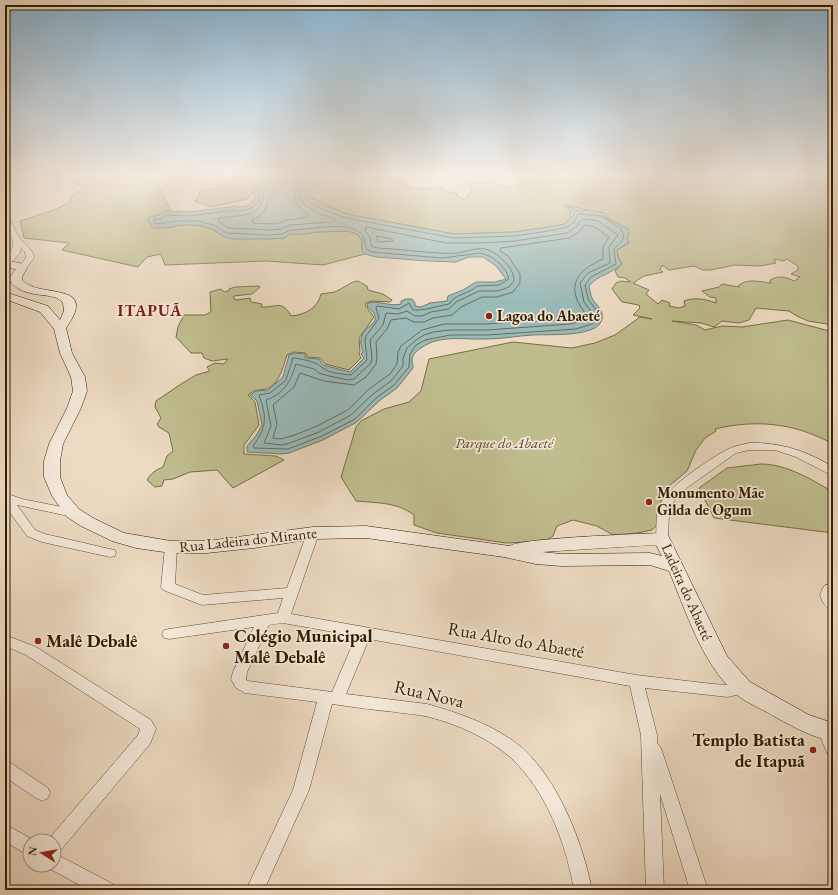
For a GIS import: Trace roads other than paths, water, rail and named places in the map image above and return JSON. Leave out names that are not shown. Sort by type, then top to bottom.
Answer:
[{"type":"street","points":[[5,217],[17,242],[17,251],[5,264]]},
{"type":"street","points":[[17,242],[29,251],[30,254],[30,258],[16,277],[16,281],[22,288],[64,296],[69,302],[70,310],[68,317],[60,328]]},
{"type":"street","points":[[5,264],[16,265],[22,268]]},
{"type":"street","name":"Rua Ladeira do Mirante","points":[[5,294],[44,309],[60,328],[66,353],[78,377],[80,391],[76,403],[56,444],[52,461],[52,478],[60,496],[73,513],[87,522],[118,537],[170,548],[207,547],[313,533],[366,532],[504,551],[536,558],[558,553],[662,539]]},
{"type":"street","points":[[44,309],[57,309],[69,302]]},
{"type":"street","name":"Ladeira do Abaeté","points":[[831,737],[780,710],[743,688],[720,662],[668,564],[662,539],[664,510],[678,490],[726,454],[737,449],[755,446],[791,450],[833,472]]},
{"type":"street","points":[[5,497],[20,502],[73,513]]},
{"type":"street","points":[[5,497],[31,533],[42,538],[110,553]]},
{"type":"street","points":[[169,634],[282,618],[313,533]]},
{"type":"street","points":[[170,548],[168,587],[198,599],[292,592]]},
{"type":"street","name":"Rua Ladeira do Mirante","points":[[558,553],[640,559],[668,564]]},
{"type":"street","points":[[833,587],[827,594],[829,601],[833,605]]},
{"type":"street","name":"Rua Alto do Abaeté","points":[[282,618],[636,681],[728,691],[743,688]]},
{"type":"street","name":"Rua Nova","points":[[264,620],[240,672],[238,679],[241,684],[245,687],[427,710],[456,718],[483,731],[515,753],[540,782],[563,825],[576,856],[583,890]]},
{"type":"street","points":[[255,890],[301,790],[332,697],[365,632]]},
{"type":"street","points":[[5,640],[31,651],[146,725],[148,729],[144,739],[62,836]]},
{"type":"street","points":[[636,681],[648,735],[699,890]]},
{"type":"street","points":[[648,735],[654,890]]},
{"type":"street","points":[[5,768],[42,794]]},
{"type":"street","points":[[5,832],[22,843]]},
{"type":"street","points":[[62,866],[107,890]]},
{"type":"water","name":"Lagoa do Abaeté","points":[[149,217],[362,217],[454,234],[514,232],[565,224],[572,217],[607,217],[628,229],[629,234],[627,239],[629,242],[617,250],[618,257],[622,264],[596,279],[589,286],[593,301],[602,312],[602,319],[599,325],[592,329],[571,334],[532,335],[492,339],[444,339],[428,344],[415,353],[412,359],[413,368],[397,388],[379,401],[357,422],[323,440],[289,453],[281,454],[247,452],[247,446],[256,436],[262,425],[257,401],[250,395],[256,391],[268,390],[283,377],[289,355],[294,353],[305,354],[305,358],[319,359],[323,365],[350,372],[364,358],[361,354],[363,352],[361,339],[363,334],[375,320],[373,312],[367,306],[368,303],[376,302],[397,305],[401,304],[401,301],[406,299],[412,299],[415,306],[421,307],[430,303],[447,301],[448,296],[463,290],[476,282],[495,282],[506,279],[496,266],[483,257],[469,257],[456,262],[376,257],[365,254],[362,251],[362,240],[357,234],[348,231],[290,234],[284,238],[233,239],[225,237],[212,229],[197,225],[179,225],[155,228],[152,227],[148,221]]},
{"type":"place","name":"Lagoa do Abaeté","points":[[489,316]]},
{"type":"place","name":"Monumento Mãe Gilda de Ogum","points":[[649,502]]},
{"type":"place","name":"Malê Debalê","points":[[38,641]]},
{"type":"place","name":"Colégio Municipal Malê Debalê","points":[[226,646]]},
{"type":"place","name":"Templo Batista de Itapuã","points":[[813,750]]},
{"type":"district","name":"ITAPUÃ","points":[[150,310]]},
{"type":"park label","name":"Parque do Abaeté","points":[[504,443]]}]
